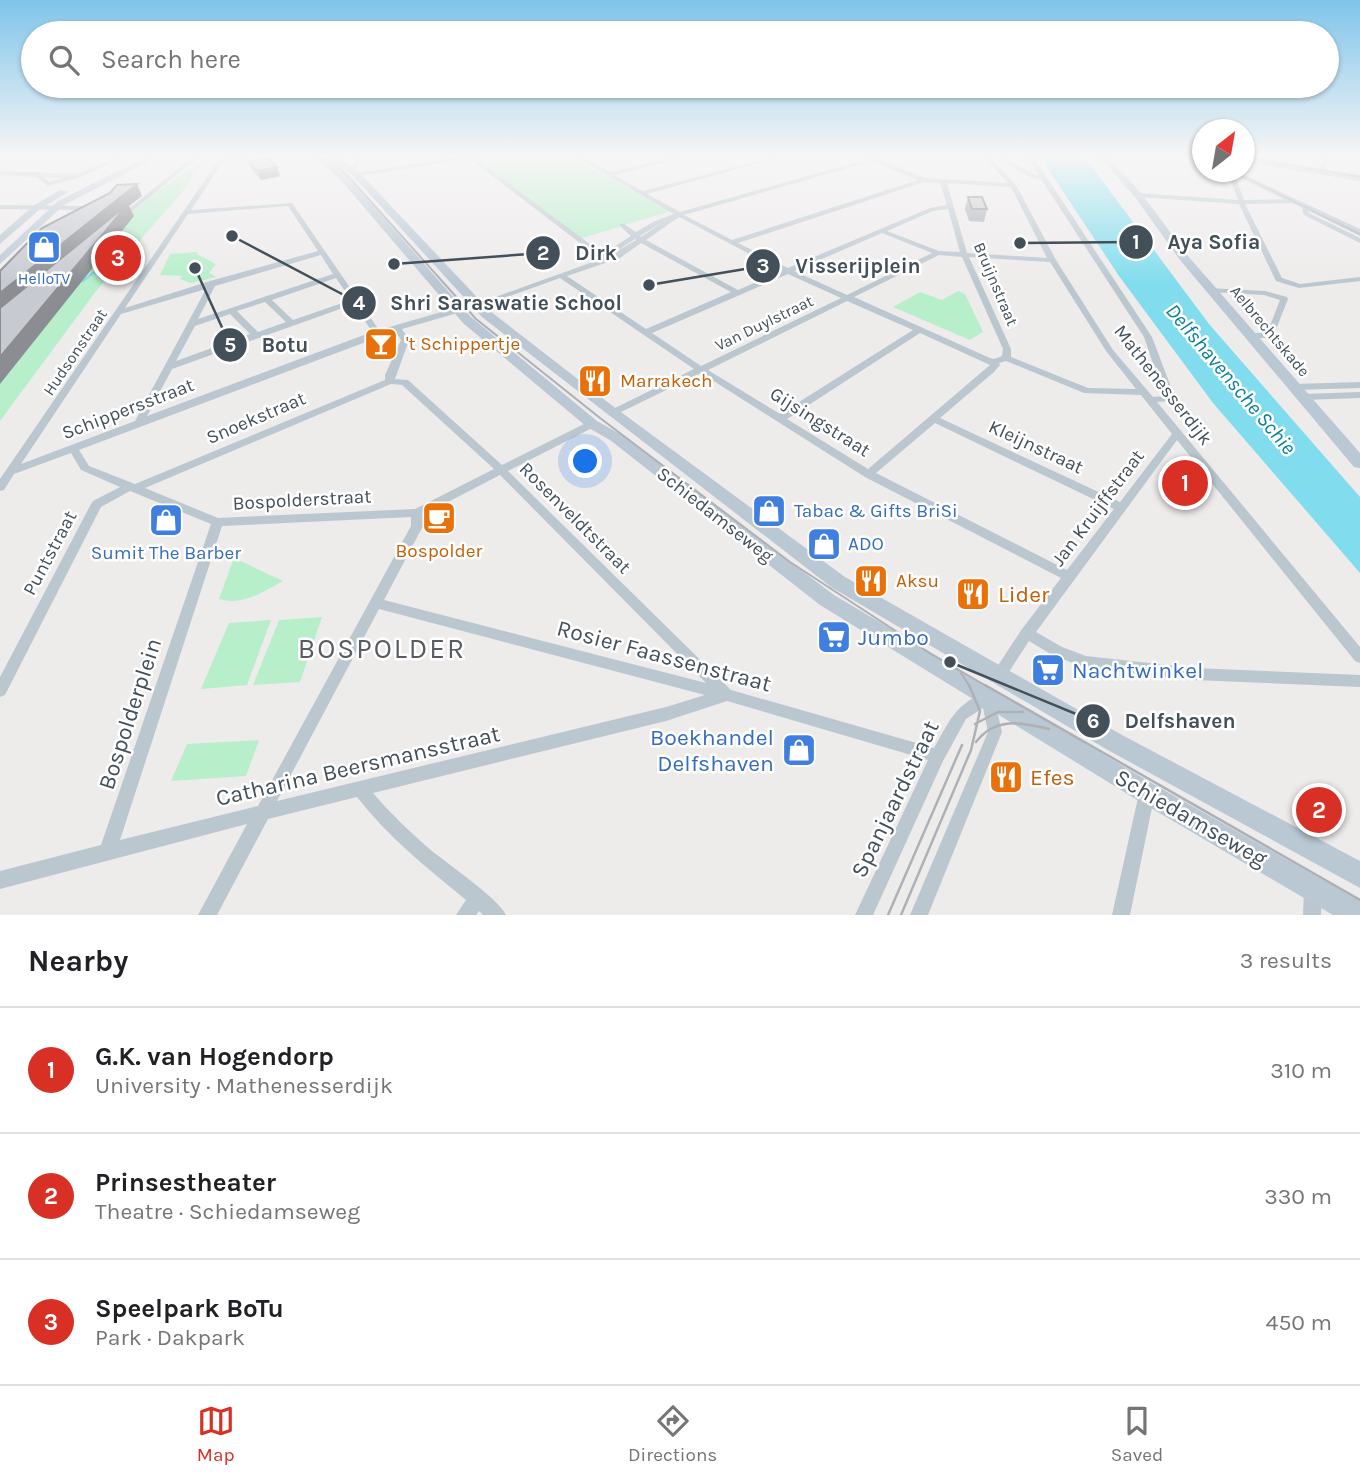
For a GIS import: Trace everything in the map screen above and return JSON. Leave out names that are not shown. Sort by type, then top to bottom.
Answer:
[{"type":"street","points":[[0,241],[39,205],[54,198]]},
{"type":"street","points":[[0,261],[58,205],[72,198]]},
{"type":"street","points":[[117,221],[146,198]]},
{"type":"street","name":"Hudsonstraat","points":[[0,487],[196,198]]},
{"type":"street","name":"Schiedamseweg","points":[[369,198],[458,310],[592,424],[615,437],[816,593],[1147,793],[1359,915]]},
{"type":"street","name":"Schiedamseweg","points":[[374,198],[477,305],[838,582],[920,632],[1000,674],[1134,753],[1360,875]]},
{"type":"street","points":[[524,198],[605,259]]},
{"type":"street","points":[[651,198],[789,271],[994,362],[1006,358],[1087,391],[1141,392]]},
{"type":"street","points":[[458,310],[562,277],[617,256],[638,238],[680,214],[737,198]]},
{"type":"street","points":[[733,242],[869,198]]},
{"type":"street","name":"Bruijnstraat","points":[[947,198],[964,254],[1007,349],[1006,358]]},
{"type":"street","name":"Mathenesserdijk","points":[[1020,198],[1052,260],[1092,326],[1141,392],[1360,657]]},
{"type":"street","points":[[1057,198],[1148,337],[1169,395],[1167,399],[1149,400]]},
{"type":"street","name":"Aelbrechtskade","points":[[1140,198],[1211,290],[1358,459]]},
{"type":"street","points":[[1178,198],[1243,202],[1291,200]]},
{"type":"street","points":[[1242,198],[1277,277],[1289,284],[1302,286],[1360,279]]},
{"type":"street","points":[[1286,198],[1360,233]]},
{"type":"street","points":[[0,207],[94,202]]},
{"type":"street","points":[[186,212],[290,204],[377,333]]},
{"type":"street","points":[[58,205],[87,209],[74,219],[95,212]]},
{"type":"street","points":[[646,332],[936,207],[950,207]]},
{"type":"street","points":[[1308,208],[1305,209],[1306,214],[1360,241]]},
{"type":"street","points":[[622,225],[638,238],[738,293]]},
{"type":"street","points":[[883,231],[938,253]]},
{"type":"street","points":[[120,312],[322,252]]},
{"type":"street","name":"Van Duylstraat","points":[[614,412],[938,253],[1052,260]]},
{"type":"street","points":[[191,324],[338,275]]},
{"type":"street","name":"Gijsingstraat","points":[[562,277],[702,370],[869,474],[1070,577]]},
{"type":"street","points":[[1350,281],[1360,286]]},
{"type":"street","points":[[139,423],[213,284]]},
{"type":"street","points":[[1211,290],[1265,293],[1284,299],[1270,335],[1252,336]]},
{"type":"street","points":[[266,299],[292,323]]},
{"type":"street","points":[[169,367],[355,300]]},
{"type":"street","name":"Schippersstraat","points":[[10,472],[377,333],[458,310]]},
{"type":"street","points":[[232,311],[256,335]]},
{"type":"street","points":[[390,381],[405,340],[397,328]]},
{"type":"street","points":[[781,418],[919,330]]},
{"type":"street","points":[[869,474],[991,370],[994,362]]},
{"type":"street","name":"Rosenveldtstraat","points":[[390,381],[405,382],[414,388],[501,470],[727,695]]},
{"type":"street","name":"Snoekstraat","points":[[133,487],[390,381]]},
{"type":"street","points":[[1299,392],[1360,385]]},
{"type":"street","points":[[1299,392],[1360,395]]},
{"type":"street","name":"Kleijnstraat","points":[[934,419],[1122,508]]},
{"type":"street","points":[[207,915],[377,603],[417,526],[417,513],[592,424]]},
{"type":"street","name":"Jan Kruijffstraat","points":[[1000,674],[1027,633],[1177,434]]},
{"type":"street","points":[[73,448],[85,468],[217,522]]},
{"type":"street","name":"Puntstraat","points":[[0,691],[97,504],[133,487]]},
{"type":"street","name":"Bospolderstraat","points":[[195,589],[217,522],[417,513]]},
{"type":"street","name":"Bospolderplein","points":[[107,853],[195,589]]},
{"type":"street","name":"Rosier Faassenstraat","points":[[377,603],[727,695],[938,756]]},
{"type":"street","points":[[1027,633],[1057,651],[1086,662],[1194,674],[1360,681]]},
{"type":"street","points":[[919,915],[995,732],[988,697],[1000,674]]},
{"type":"street","name":"Catharina Beersmansstraat","points":[[0,880],[263,812],[666,714],[727,695]]},
{"type":"street","name":"Spanjaardstraat","points":[[864,915],[938,756],[961,714],[988,697]]},
{"type":"street","points":[[361,789],[374,808],[497,915]]},
{"type":"street","points":[[1121,915],[1147,793]]},
{"type":"street","points":[[1312,915],[1313,889]]},
{"type":"street","points":[[464,915],[478,898]]},
{"type":"green space","points":[[149,198],[177,198],[96,291],[0,421],[0,325]]},
{"type":"green space","points":[[525,198],[646,198],[671,211],[579,239]]},
{"type":"green space","points":[[197,252],[216,264],[209,273],[216,277],[191,283],[180,279],[182,276],[160,275],[170,254]]},
{"type":"green space","points":[[958,291],[965,294],[983,332],[970,340],[893,307],[920,292],[942,300]]},
{"type":"green space","points":[[234,558],[283,581],[245,599],[219,599]]},
{"type":"green space","points":[[322,617],[300,682],[253,685],[279,620]]},
{"type":"green space","points":[[271,620],[247,685],[201,689],[229,623]]},
{"type":"green space","points":[[259,740],[246,776],[171,781],[187,744]]},
{"type":"water","name":"Delfshavensche Schie","points":[[1067,198],[1115,198],[1209,324],[1360,497],[1360,573],[1213,403],[1119,276]]},
{"type":"building","points":[[101,198],[120,198],[0,293],[0,271],[42,228]]},
{"type":"building","points":[[968,198],[982,198],[987,209],[972,209]]},
{"type":"building","points":[[128,204],[0,357],[0,308]]},
{"type":"waterway","points":[[83,281],[93,273],[100,273],[100,277],[106,276]]},
{"type":"tram line","points":[[367,198],[476,319],[600,418],[790,562],[931,654],[988,687]]},
{"type":"tram line","points":[[1286,198],[1360,234]]},
{"type":"tram line","points":[[961,673],[970,686]]},
{"type":"tram line","points":[[985,685],[1360,900]]},
{"type":"tram line","points":[[970,686],[980,711],[977,723]]},
{"type":"tram line","points":[[977,723],[998,712],[1023,712]]},
{"type":"tram line","points":[[901,915],[971,750],[977,723]]},
{"type":"tram line","points":[[976,742],[991,728],[1000,725],[1019,723],[1049,729]]},
{"type":"tram line","points":[[888,915],[962,745]]},
{"type":"place","name":"Shri Saraswatie School","points":[[232,236]]},
{"type":"place","name":"Aya Sofia","points":[[1020,243]]},
{"type":"place","name":"HelloTV","points":[[44,247]]},
{"type":"place","name":"Speelpark BoTu","points":[[118,258]]},
{"type":"place","name":"Dirk","points":[[394,264]]},
{"type":"place","name":"Botu","points":[[195,268]]},
{"type":"place","name":"Visserijplein","points":[[649,285]]},
{"type":"place","name":"'t Schippertje","points":[[381,344]]},
{"type":"place","name":"Marrakech","points":[[595,381]]},
{"type":"place","name":"G.K. van Hogendorp","points":[[1185,483]]},
{"type":"place","name":"Tabac & Gifts BriSi","points":[[769,511]]},
{"type":"place","name":"Bospolder","points":[[439,518]]},
{"type":"place","name":"Sumit The Barber","points":[[166,520]]},
{"type":"place","name":"ADO","points":[[824,544]]},
{"type":"place","name":"Aksu","points":[[871,581]]},
{"type":"place","name":"Lider","points":[[973,594]]},
{"type":"place","name":"Jumbo","points":[[834,637]]},
{"type":"place","name":"Delfshaven","points":[[950,662]]},
{"type":"place","name":"Nachtwinkel","points":[[1048,670]]},
{"type":"place","name":"Boekhandel Delfshaven","points":[[799,750]]},
{"type":"place","name":"Efes","points":[[1006,777]]},
{"type":"place","name":"Prinsestheater","points":[[1319,810]]},
{"type":"district","name":"BOSPOLDER","points":[[382,648]]}]
